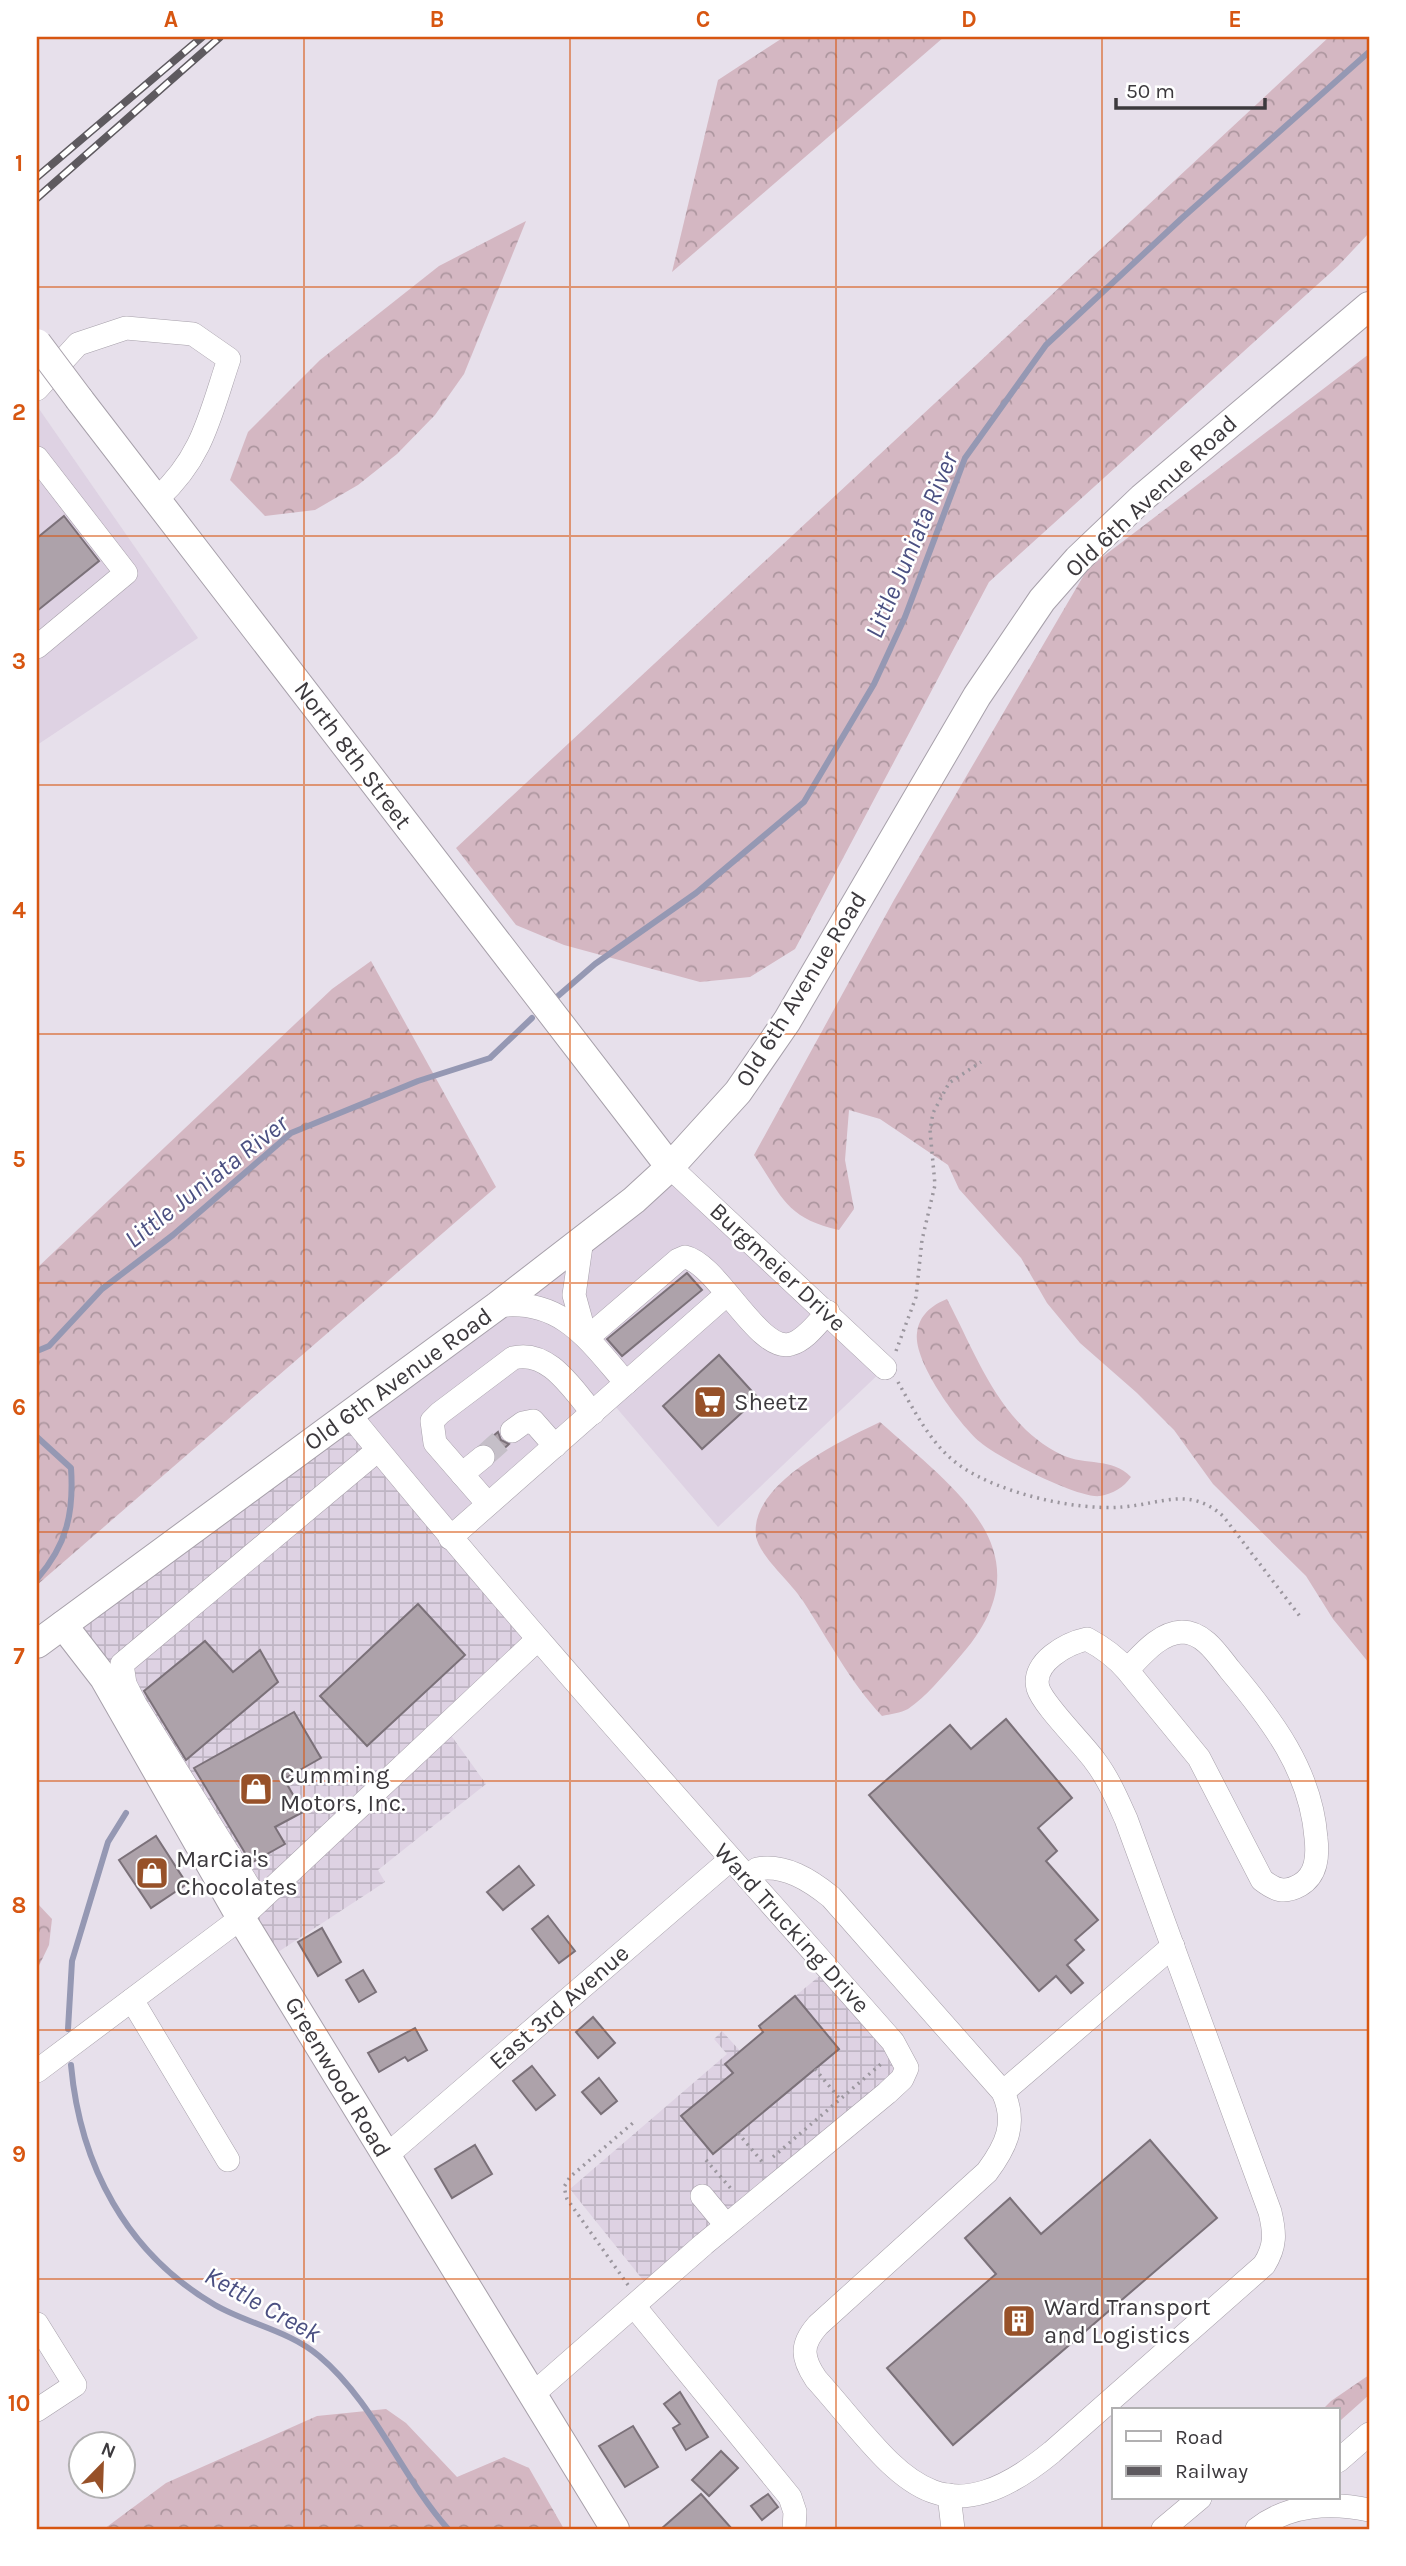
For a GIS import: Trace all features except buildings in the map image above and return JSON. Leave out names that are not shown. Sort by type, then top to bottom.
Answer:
[{"type":"main road","name":"Old 6th Avenue Road","points":[[37,1644],[497,1306],[634,1200],[670,1167],[738,1092],[787,1021],[977,696],[1042,600],[1078,559],[1142,498],[1369,306]]},
{"type":"main road","name":"North 8th Street","points":[[37,343],[670,1167]]},
{"type":"main road","name":"Greenwood Road","points":[[63,1625],[104,1678],[250,1910],[386,2156],[615,2529]]},
{"type":"street","points":[[37,389],[78,344],[127,328],[193,334],[229,359],[198,450],[181,477],[158,498]]},
{"type":"street","points":[[37,458],[126,573],[37,647]]},
{"type":"street","name":"Burgmeier Drive","points":[[670,1167],[885,1368]]},
{"type":"street","points":[[582,1239],[574,1295],[587,1338]]},
{"type":"street","points":[[587,1338],[685,1257],[701,1265],[770,1339],[780,1344],[792,1344],[805,1336],[828,1312]]},
{"type":"street","points":[[450,1538],[727,1294]]},
{"type":"street","points":[[497,1306],[513,1303],[548,1310],[569,1320],[626,1383]]},
{"type":"street","points":[[488,1504],[435,1443],[432,1421],[513,1358],[535,1355],[548,1363],[593,1413]]},
{"type":"street","name":"Ward Trucking Drive","points":[[349,1414],[537,1640],[899,2049]]},
{"type":"street","points":[[512,1432],[523,1423],[533,1421],[555,1446]]},
{"type":"street","points":[[250,1910],[135,1704],[125,1684],[122,1664],[378,1450]]},
{"type":"street","points":[[462,1474],[483,1457]]},
{"type":"street","points":[[748,1878],[757,1869],[775,1868],[803,1877],[831,1897],[1003,2092],[1010,2108],[1011,2124],[1006,2142],[987,2172],[818,2325],[807,2337],[803,2348],[806,2363],[816,2379],[898,2472],[931,2493],[969,2496],[989,2491],[1030,2470],[1264,2265],[1274,2250],[1275,2232],[1270,2212],[1115,1794],[1097,1764],[1045,1700],[1037,1687],[1039,1673],[1051,1657],[1072,1642],[1087,1639],[1103,1648],[1127,1670],[1199,1758],[1262,1880],[1275,1890],[1291,1890],[1307,1881],[1315,1867],[1317,1852],[1308,1790],[1281,1735],[1214,1651],[1194,1633],[1169,1634],[1127,1670]]},
{"type":"street","points":[[37,2071],[250,1910],[537,1640]]},
{"type":"street","name":"East 3rd Avenue","points":[[386,2156],[731,1858]]},
{"type":"street","points":[[1003,2092],[1173,1946]]},
{"type":"street","points":[[132,2000],[228,2160]]},
{"type":"street","points":[[533,2393],[726,2225],[902,2079],[907,2068],[899,2049]]},
{"type":"street","points":[[702,2196],[726,2225]]},
{"type":"street","points":[[637,2303],[789,2497],[795,2512],[794,2529]]},
{"type":"street","points":[[37,2324],[75,2385],[37,2410]]},
{"type":"street","points":[[1340,2459],[1369,2434]]},
{"type":"street","points":[[949,2495],[953,2529]]},
{"type":"street","points":[[1163,2529],[1198,2500]]},
{"type":"street","points":[[1259,2528],[1292,2500]]},
{"type":"street","points":[[1259,2528],[1312,2506],[1344,2504],[1369,2510]]},
{"type":"path","points":[[981,1062],[949,1083],[933,1113],[930,1130],[935,1185],[922,1240],[916,1297],[901,1344],[885,1368],[897,1381],[928,1433],[944,1451],[961,1466],[985,1479],[1056,1501],[1094,1508],[1122,1507],[1175,1498],[1194,1498],[1210,1504],[1223,1516],[1302,1619]]},
{"type":"path","points":[[754,2173],[899,2049]]},
{"type":"path","points":[[815,2069],[840,2099]]},
{"type":"path","points":[[634,2122],[570,2177],[564,2187],[567,2199],[637,2303]]},
{"type":"path","points":[[738,2133],[764,2164]]},
{"type":"path","points":[[706,2160],[733,2191],[743,2182]]},
{"type":"shaded area","points":[[37,406],[198,638],[37,745]]},
{"type":"shaded area","points":[[678,1168],[885,1368],[718,1527],[609,1399],[450,1538],[350,1414]]},
{"type":"shaded area","points":[[350,1414],[537,1640],[445,1727],[486,1784],[378,1870],[385,1882],[272,1956],[71,1623]]},
{"type":"shaded area","points":[[828,1969],[907,2067],[651,2290],[570,2189],[727,2054],[714,2039],[722,2031],[740,2051],[763,2032],[759,2026]]},
{"type":"green space","points":[[784,37],[944,37],[672,272],[718,80]]},
{"type":"green space","points":[[1329,37],[1369,37],[1369,233],[1338,266],[989,582],[795,949],[750,977],[700,982],[564,945],[516,925],[456,848]]},
{"type":"green space","points":[[526,221],[464,374],[435,415],[397,454],[358,485],[315,510],[265,516],[230,480],[248,432],[320,360],[439,266]]},
{"type":"green space","points":[[1369,354],[1369,1663],[1333,1619],[1306,1576],[1213,1484],[1174,1430],[1080,1343],[1047,1303],[1021,1258],[959,1189],[948,1165],[880,1119],[849,1110],[845,1160],[854,1209],[839,1230],[808,1220],[797,1213],[779,1194],[754,1155],[894,900],[1088,568]]},
{"type":"green space","points":[[371,961],[496,1187],[37,1585],[37,1268],[332,989]]},
{"type":"green space","points":[[947,1299],[992,1387],[1022,1426],[1040,1442],[1062,1455],[1107,1464],[1124,1471],[1131,1477],[1125,1484],[1114,1492],[1100,1496],[1074,1491],[1003,1457],[971,1433],[949,1407],[929,1375],[918,1345],[918,1327],[923,1316],[936,1304]]},
{"type":"green space","points":[[880,1422],[964,1500],[983,1527],[995,1557],[996,1588],[984,1622],[957,1660],[921,1699],[908,1709],[882,1716],[850,1675],[798,1594],[763,1552],[756,1536],[758,1517],[767,1498],[782,1481],[823,1452]]},
{"type":"green space","points":[[37,1903],[52,1919],[49,1945],[37,1970]]},
{"type":"green space","points":[[1369,2375],[1369,2395],[1341,2420],[1340,2408],[1324,2408]]},
{"type":"green space","points":[[386,2409],[406,2423],[457,2477],[504,2457],[529,2468],[564,2529],[104,2529],[166,2483],[317,2416]]},
{"type":"waterway","name":"Little Juniata River","points":[[558,996],[595,964],[696,893],[804,802],[874,684],[905,617],[965,458],[1046,345],[1181,219],[1369,52]]},
{"type":"waterway","name":"Little Juniata River","points":[[37,1351],[49,1346],[102,1289],[173,1235],[291,1133],[418,1081],[490,1058],[532,1018]]},
{"type":"waterway","name":"Little Juniata River","points":[[37,1437],[71,1468],[72,1484],[62,1541],[37,1579]]},
{"type":"waterway","name":"Kettle Creek","points":[[68,2029],[72,1961],[108,1842],[126,1813]]},
{"type":"waterway","name":"Kettle Creek","points":[[71,2065],[76,2102],[97,2171],[113,2203],[133,2233],[156,2260],[184,2284],[215,2305],[295,2340],[319,2356],[356,2395],[431,2508],[448,2529]]},
{"type":"tunnel","points":[[483,1457],[512,1431]]},
{"type":"railway","points":[[37,177],[202,37]]},
{"type":"railway","points":[[37,198],[220,37]]},
{"type":"place","name":"Sheetz","points":[[710,1402]]},
{"type":"place","name":"Cumming Motors, Inc.","points":[[256,1789]]},
{"type":"place","name":"MarCia's Chocolates","points":[[152,1873]]},
{"type":"place","name":"Ward Transport and Logistics","points":[[1019,2321]]}]
